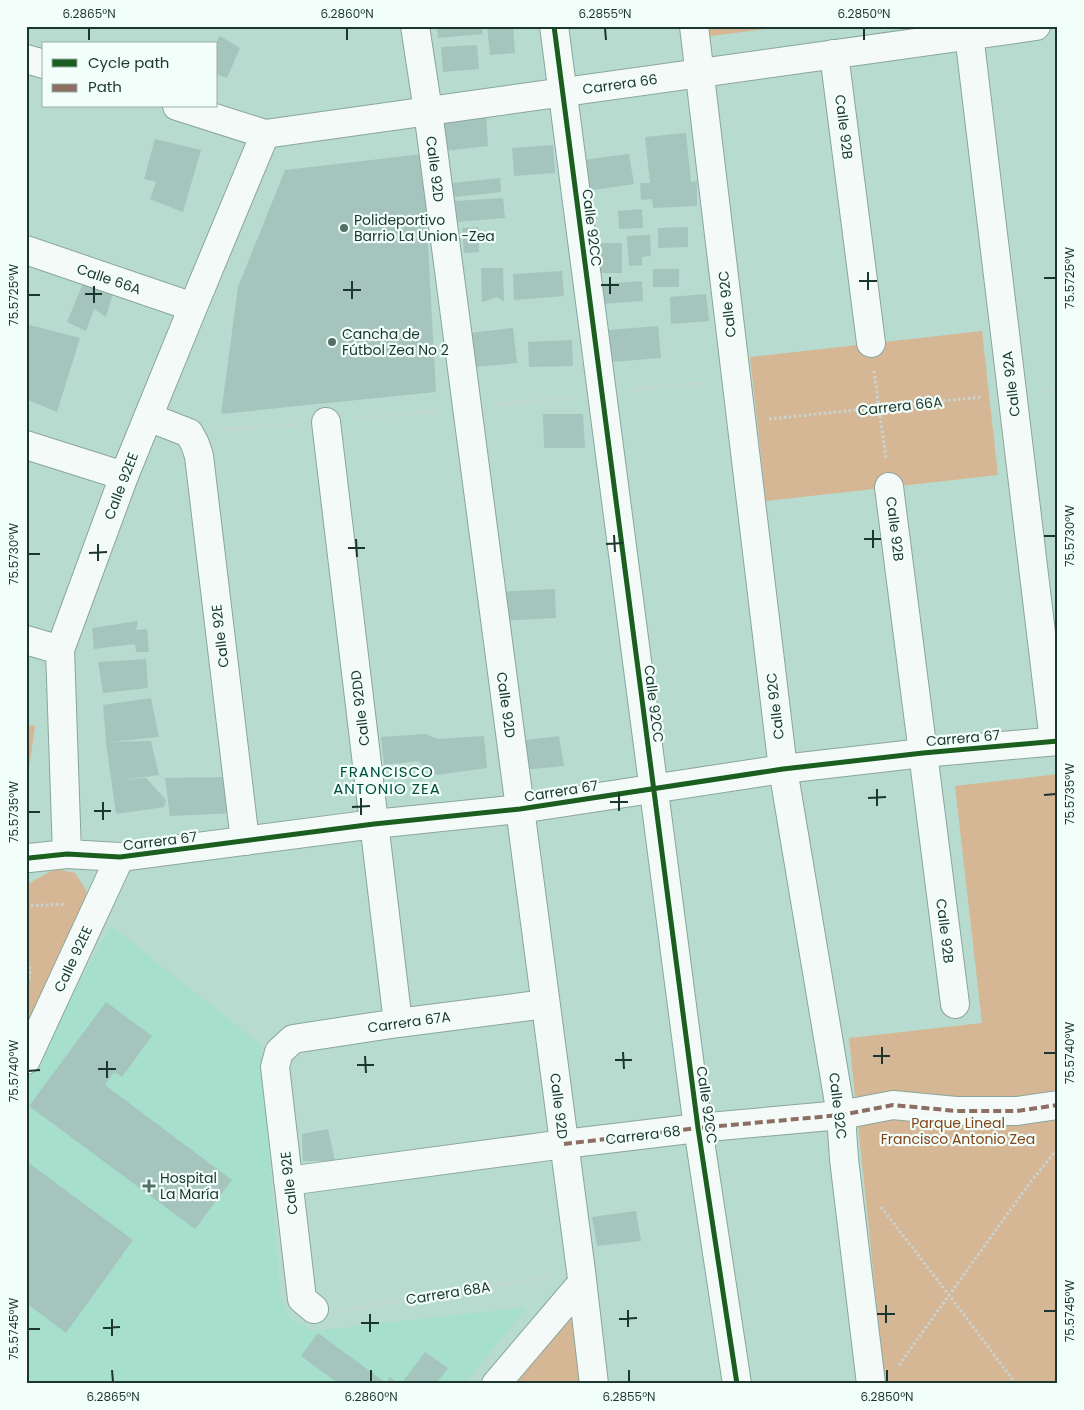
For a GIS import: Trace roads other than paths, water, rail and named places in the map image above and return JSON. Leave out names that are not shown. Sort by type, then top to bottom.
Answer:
[{"type":"street","name":"Calle 92D","points":[[415,26],[428,111],[594,1384]]},
{"type":"street","name":"Calle 92CC","points":[[554,26],[698,1128],[738,1384]]},
{"type":"street","name":"Calle 92C","points":[[694,26],[783,769],[841,1115],[844,1159],[871,1384]]},
{"type":"street","name":"Carrera 66","points":[[183,108],[265,134],[834,54],[969,31],[1036,26]]},
{"type":"street","name":"Calle 92A","points":[[969,31],[1056,741]]},
{"type":"street","name":"Calle 92B","points":[[834,54],[871,343]]},
{"type":"street","points":[[26,59],[42,63]]},
{"type":"street","name":"Calle 92EE","points":[[67,854],[60,650],[124,476],[265,134]]},
{"type":"street","name":"Calle 66A","points":[[26,250],[193,307]]},
{"type":"street","name":"Calle 92E","points":[[148,417],[188,433],[196,444],[199,456],[245,841]]},
{"type":"street","name":"Calle 92DD","points":[[326,422],[398,1023]]},
{"type":"street","points":[[26,445],[124,476]]},
{"type":"street","name":"Calle 92B","points":[[889,487],[955,1004]]},
{"type":"street","points":[[26,640],[60,650]]},
{"type":"street","name":"Carrera 67","points":[[67,854],[120,857],[374,824],[520,809],[783,769],[923,753],[1056,741]]},
{"type":"street","points":[[27,858],[67,854]]},
{"type":"street","name":"Calle 92EE","points":[[26,1060],[120,857]]},
{"type":"street","name":"Carrera 67A","points":[[279,1052],[293,1039],[545,1004]]},
{"type":"street","name":"Calle 92E","points":[[279,1052],[275,1067],[302,1299],[314,1309]]},
{"type":"street","name":"Carrera 68","points":[[288,1181],[698,1128],[841,1115],[893,1105],[956,1111],[1017,1111],[1058,1105]]},
{"type":"street","points":[[496,1384],[581,1277]]},
{"type":"place","name":"Polideportivo Barrio La Union -Zea","points":[[344,228]]},
{"type":"place","name":"Cancha de Fútbol Zea No 2","points":[[332,342]]},
{"type":"place","name":"Hospital La María","points":[[149,1186]]},
{"type":"district","name":"FRANCISCO ANTONIO ZEA","points":[[387,780]]},
{"type":"park label","name":"Parque Lineal Francisco Antonio Zea","points":[[958,1132]]}]
